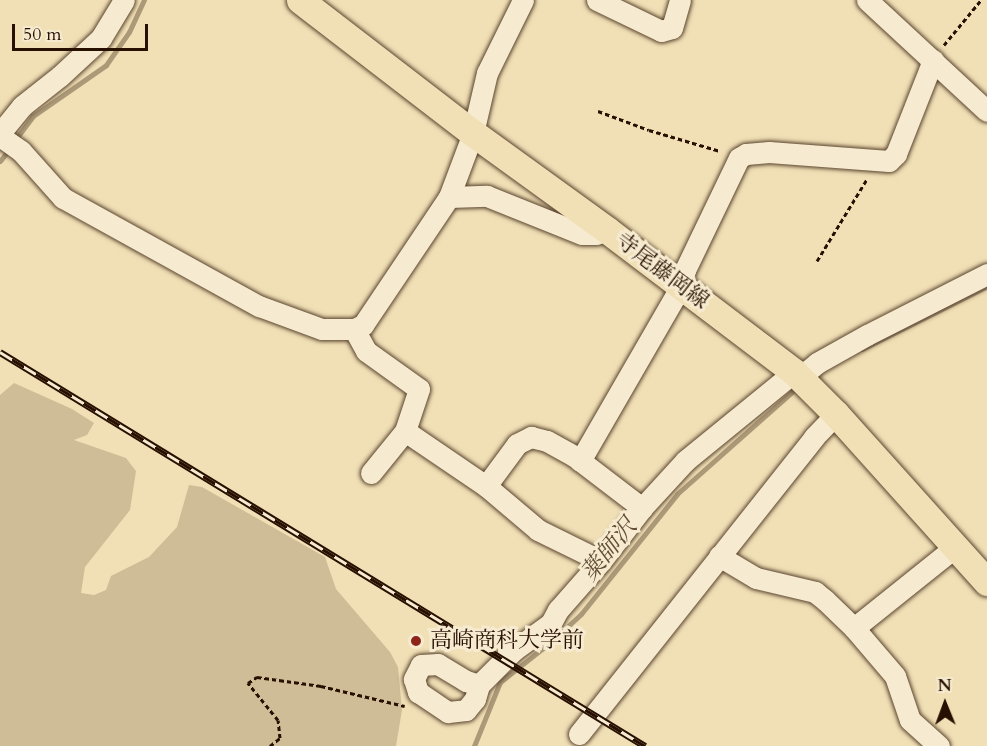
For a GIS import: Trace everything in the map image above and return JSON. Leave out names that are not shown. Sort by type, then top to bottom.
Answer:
[{"type":"main road","name":"寺尾藤岡線","points":[[300,0],[473,133],[607,230],[797,375],[836,414],[954,548],[987,582]]},
{"type":"street","points":[[124,0],[101,38],[60,76],[22,106],[6,138],[63,198],[259,306],[322,329],[354,329],[363,325],[449,198],[473,133],[487,73],[523,0]]},
{"type":"street","points":[[597,0],[661,31],[672,28],[680,0]]},
{"type":"street","points":[[867,0],[987,111]]},
{"type":"street","points":[[580,461],[681,286],[685,270],[739,158],[746,154],[769,152],[822,158],[832,156],[877,162],[889,161],[896,154],[933,60]]},
{"type":"street","points":[[449,198],[487,196],[582,234],[596,234],[607,230]]},
{"type":"street","points":[[479,686],[514,650],[551,623],[558,610],[601,561],[642,507],[685,461],[797,375],[867,335],[987,274]]},
{"type":"street","points":[[354,329],[366,351],[419,389],[405,431],[371,473]]},
{"type":"street","points":[[579,734],[814,437],[836,414]]},
{"type":"street","points":[[405,431],[486,486],[538,530],[601,561]]},
{"type":"street","points":[[486,486],[517,444],[531,436],[547,441],[580,461],[642,507]]},
{"type":"street","points":[[854,628],[954,548]]},
{"type":"street","points":[[719,556],[756,578],[814,592],[854,628],[895,676],[910,720],[939,746]]},
{"type":"path","points":[[933,60],[981,0]]},
{"type":"path","points":[[598,111],[649,130],[739,158]]},
{"type":"path","points":[[817,261],[877,162]]},
{"type":"path","points":[[270,746],[280,738],[278,720],[248,684],[257,677],[321,686],[407,707]]},
{"type":"shaded area","points":[[14,383],[72,409],[94,423],[87,435],[74,440],[126,458],[136,471],[130,510],[85,567],[81,593],[94,595],[106,590],[111,576],[149,557],[177,527],[189,485],[202,487],[325,557],[336,589],[390,652],[398,667],[402,710],[396,746],[0,746],[0,395]]},
{"type":"waterway","points":[[15,140],[33,116],[106,65],[129,32],[144,0]]},
{"type":"waterway","points":[[0,161],[10,148]]},
{"type":"waterway","name":"薬師沢","points":[[862,349],[987,286]]},
{"type":"waterway","name":"薬師沢","points":[[474,746],[500,682],[552,641],[581,614],[677,494],[794,390]]},
{"type":"railway","points":[[0,352],[645,746]]},
{"type":"place","name":"高崎商科大学前","points":[[416,641]]}]
